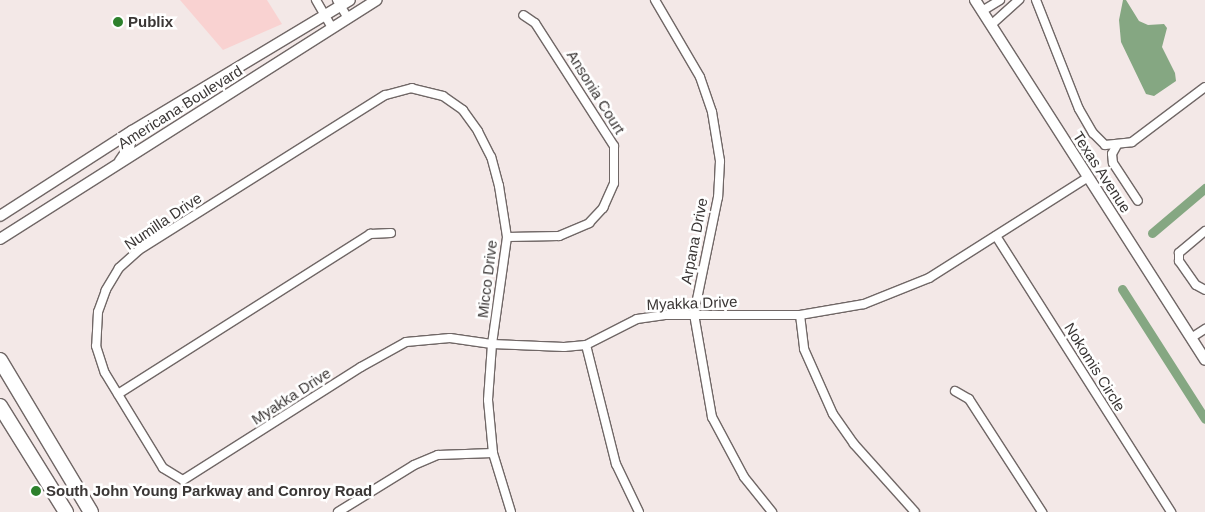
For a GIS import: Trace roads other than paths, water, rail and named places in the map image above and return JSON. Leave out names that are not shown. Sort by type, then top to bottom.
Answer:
[{"type":"highway","points":[[0,360],[91,512]]},
{"type":"highway","points":[[0,406],[66,512]]},
{"type":"main road","name":"Americana Boulevard","points":[[0,216],[214,80],[325,16],[339,3],[350,0]]},
{"type":"main road","name":"Americana Boulevard","points":[[0,239],[377,0]]},
{"type":"main road","name":"Texas Avenue","points":[[975,0],[1205,360]]},
{"type":"main road","points":[[214,80],[224,96]]},
{"type":"main road","points":[[118,164],[129,148],[132,132]]},
{"type":"street","points":[[316,0],[332,28]]},
{"type":"street","name":"Arpana Drive","points":[[655,0],[700,77],[712,112],[720,160],[718,197],[694,314],[700,362],[718,434],[744,477],[772,512]]},
{"type":"street","points":[[982,11],[1000,0]]},
{"type":"street","points":[[991,24],[1019,0]]},
{"type":"street","points":[[1036,0],[1079,109],[1093,133],[1105,145],[1132,142],[1205,87]]},
{"type":"street","points":[[339,3],[348,18]]},
{"type":"street","name":"Ansonia Court","points":[[507,237],[559,236],[589,223],[603,208],[614,183],[614,146],[535,22],[523,16]]},
{"type":"street","name":"Micco Drive","points":[[385,95],[412,88],[442,96],[463,110],[491,157],[507,237],[492,344],[488,400],[493,452],[511,512]]},
{"type":"street","name":"Numilla Drive","points":[[162,468],[105,373],[96,346],[98,312],[106,290],[120,268],[139,250],[385,95]]},
{"type":"street","points":[[1117,145],[1112,154],[1114,163],[1138,201]]},
{"type":"street","name":"Myakka Drive","points":[[162,468],[183,480],[360,367],[406,342],[450,338],[540,348],[586,345],[637,319],[694,314],[800,315],[830,311],[891,294],[929,278],[1088,177]]},
{"type":"street","points":[[1205,231],[1179,253],[1180,261],[1196,285],[1205,290]]},
{"type":"street","points":[[118,394],[370,234],[391,232]]},
{"type":"street","name":"Nokomis Circle","points":[[996,236],[1171,512]]},
{"type":"street","points":[[800,315],[804,349],[833,414],[854,444],[915,512]]},
{"type":"street","points":[[1191,338],[1205,328]]},
{"type":"street","points":[[586,345],[616,464],[639,512]]},
{"type":"street","points":[[955,391],[969,399],[1042,512]]},
{"type":"street","points":[[338,512],[414,465],[438,455],[493,452]]},
{"type":"waterway","points":[[1152,233],[1205,188]]},
{"type":"waterway","points":[[1122,289],[1205,419]]},
{"type":"place","name":"Publix","points":[[118,22]]},
{"type":"place","name":"South John Young Parkway and Conroy Road","points":[[36,491]]}]
